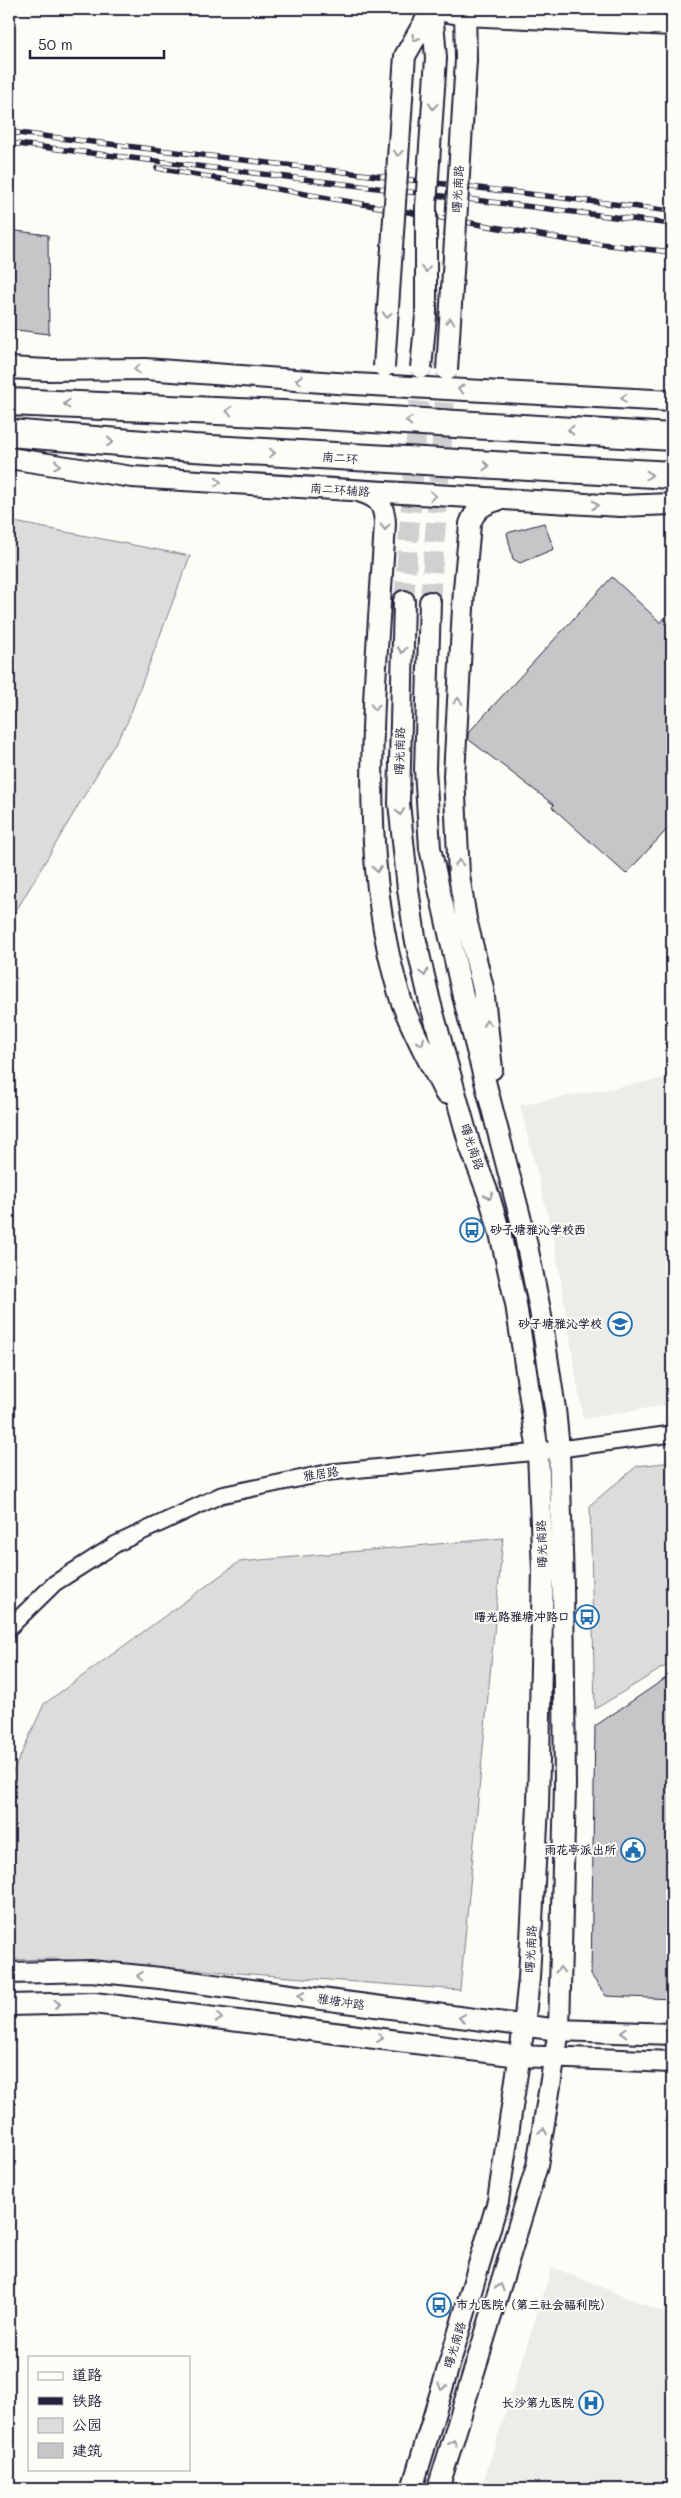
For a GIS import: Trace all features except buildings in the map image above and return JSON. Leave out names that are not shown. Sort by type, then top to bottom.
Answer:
[{"type":"highway","points":[[9,402],[306,414],[672,436]]},
{"type":"highway","name":"南二环","points":[[9,433],[222,450],[672,476]]},
{"type":"main road","points":[[421,368],[426,316],[426,206],[436,58],[432,9]]},
{"type":"main road","points":[[370,384],[378,377],[384,367],[405,56],[432,9]]},
{"type":"main road","points":[[437,9],[672,24]]},
{"type":"main road","name":"曙光南路","points":[[447,370],[466,60],[465,11]]},
{"type":"main road","points":[[9,368],[47,370],[144,369],[672,401]]},
{"type":"main road","name":"南二环辅路","points":[[9,458],[132,477],[500,500],[620,506],[672,504]]},
{"type":"main road","points":[[361,492],[376,497],[381,503],[385,522],[373,767],[376,858],[383,919],[401,999],[470,1146]]},
{"type":"main road","points":[[500,500],[479,508],[470,524],[464,589],[454,776],[459,875],[466,919],[483,988],[500,1141]]},
{"type":"main road","name":"曙光南路","points":[[404,601],[400,803],[408,889],[430,1002],[470,1146],[490,1196],[516,1304],[538,1452],[543,1572],[538,1806],[529,1978],[524,2026],[498,2201],[412,2489]]},
{"type":"main road","name":"曙光南路","points":[[430,602],[425,769],[430,848],[463,996],[525,1236],[540,1310],[559,1449],[563,1585],[565,1785],[559,2030],[537,2166],[438,2489]]},
{"type":"main road","name":"雅塘冲路","points":[[9,1972],[91,1972],[160,1978],[559,2030],[672,2034]]},
{"type":"main road","points":[[9,2005],[94,2003],[519,2056],[555,2059],[672,2062]]},
{"type":"street","name":"雅居路","points":[[9,1628],[55,1583],[116,1544],[221,1495],[331,1472],[538,1452],[672,1434]]},
{"type":"shaded area","name":"砂子塘雅沁学校","points":[[672,1077],[672,1404],[583,1419],[555,1244],[520,1105]]},
{"type":"shaded area","name":"长沙第九医院","points":[[552,2267],[672,2316],[672,2489],[481,2489]]},
{"type":"green space","points":[[9,521],[190,556],[127,723],[9,923]]},
{"type":"green space","points":[[672,1462],[672,1662],[595,1709],[590,1505],[637,1466]]},
{"type":"green space","points":[[503,1538],[460,1990],[55,1959],[9,1960],[9,1781],[44,1704],[239,1562]]},
{"type":"tunnel","points":[[404,601],[421,370]]},
{"type":"tunnel","points":[[430,602],[447,372]]},
{"type":"railway","points":[[9,132],[672,211]]},
{"type":"railway","points":[[9,143],[672,224]]},
{"type":"railway","points":[[157,168],[574,241],[672,252]]},
{"type":"place","name":"砂子塘雅沁学校西","points":[[472,1230]]},
{"type":"place","name":"砂子塘雅沁学校","points":[[620,1324]]},
{"type":"place","name":"曙光路雅塘冲路口","points":[[587,1617]]},
{"type":"place","name":"雨花亭派出所","points":[[633,1850]]},
{"type":"place","name":"市九医院（第三社会福利院）","points":[[439,2305]]},
{"type":"place","name":"长沙第九医院","points":[[591,2403]]}]
